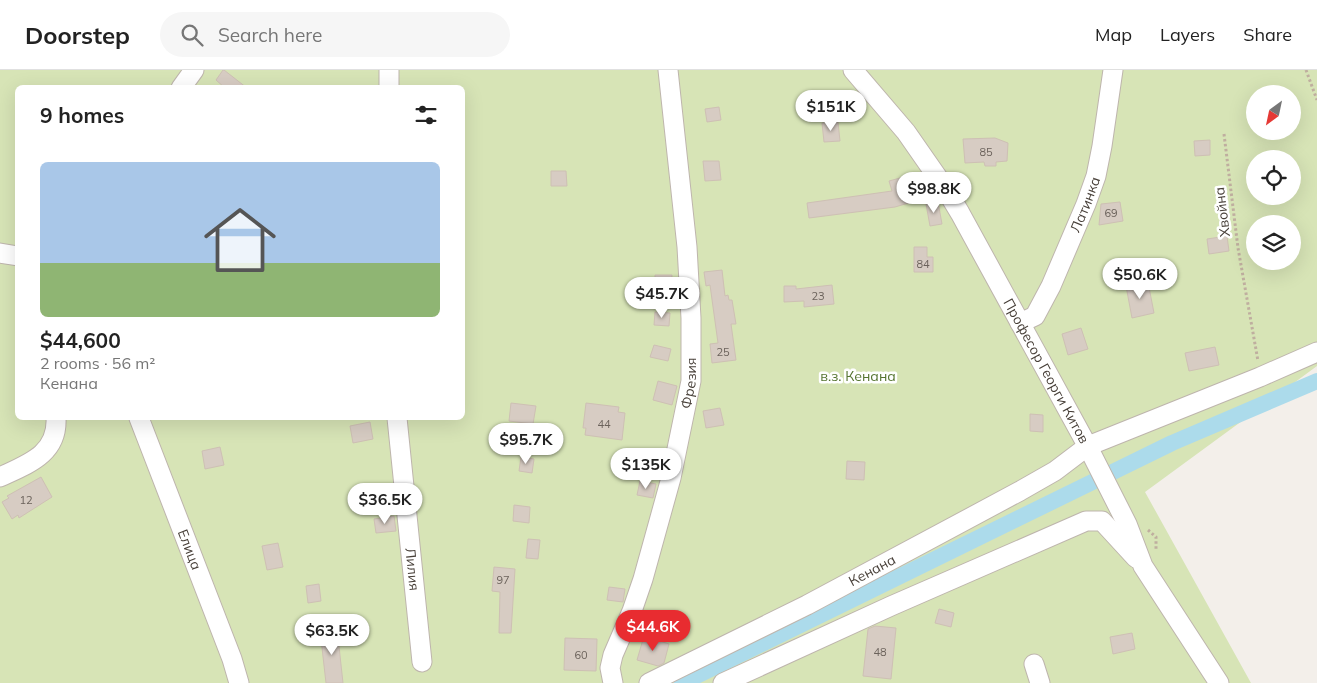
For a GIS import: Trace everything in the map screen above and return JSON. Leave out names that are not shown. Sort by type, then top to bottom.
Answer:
[{"type":"street","points":[[183,85],[194,70]]},
{"type":"street","points":[[389,70],[389,85]]},
{"type":"street","name":"Фрезия","points":[[614,683],[610,668],[613,655],[646,570],[671,478],[690,381],[691,318],[687,247],[668,70]]},
{"type":"street","name":"Професор Георги Китов","points":[[853,70],[906,132],[945,188],[1088,447],[1118,508],[1143,566],[1219,683]]},
{"type":"street","name":"Латинка","points":[[1020,323],[1035,316],[1039,309],[1066,254],[1086,204],[1096,176],[1113,70]]},
{"type":"street","points":[[0,253],[15,256]]},
{"type":"street","name":"Кенана","points":[[649,683],[807,605],[1020,491],[1055,471],[1088,447],[1317,352]]},
{"type":"street","points":[[0,477],[30,463],[43,453],[54,435],[56,420]]},
{"type":"street","name":"Елица","points":[[140,420],[232,659],[239,683]]},
{"type":"street","name":"Лилия","points":[[397,420],[422,662]]},
{"type":"street","points":[[723,683],[891,606],[1086,521],[1102,521],[1143,566]]},
{"type":"street","points":[[1034,664],[1040,683]]},
{"type":"path","points":[[1306,70],[1317,100]]},
{"type":"path","name":"Хвойна","points":[[1224,134],[1238,248],[1260,377]]},
{"type":"green space","name":"в.з. Кенана","points":[[0,70],[1317,70],[1317,366],[1145,492],[1251,683],[0,683]]},
{"type":"building","points":[[224,70],[243,85],[222,85],[216,80]]},
{"type":"building","points":[[719,107],[721,120],[707,122],[705,109]]},
{"type":"building","points":[[838,122],[840,141],[824,142],[822,123]]},
{"type":"building","points":[[995,138],[1008,143],[1007,161],[996,162],[996,166],[985,166],[984,162],[965,163],[963,139]]},
{"type":"building","points":[[1210,140],[1210,155],[1195,156],[1194,141]]},
{"type":"building","points":[[703,161],[719,161],[721,180],[705,181]]},
{"type":"building","points":[[551,171],[566,171],[567,186],[551,186]]},
{"type":"building","points":[[911,175],[914,186],[925,183],[929,197],[895,207],[809,218],[807,203],[892,191],[889,181]]},
{"type":"building","points":[[938,202],[942,224],[930,226],[926,204]]},
{"type":"building","points":[[1120,202],[1123,221],[1099,225],[1101,204]]},
{"type":"building","points":[[1227,236],[1229,251],[1209,254],[1207,239]]},
{"type":"building","points":[[914,247],[927,247],[927,257],[933,257],[933,272],[914,272]]},
{"type":"building","points":[[722,270],[725,296],[728,295],[729,300],[732,300],[736,324],[731,324],[736,360],[712,363],[710,344],[718,343],[710,285],[706,286],[704,272]]},
{"type":"building","points":[[655,275],[672,275],[671,288],[655,288]]},
{"type":"building","points":[[1148,282],[1154,313],[1132,318],[1126,286]]},
{"type":"building","points":[[832,285],[834,304],[804,307],[804,301],[784,302],[784,286],[796,286],[796,289]]},
{"type":"building","points":[[655,312],[670,313],[669,326],[654,325]]},
{"type":"building","points":[[1081,328],[1088,349],[1068,355],[1062,334]]},
{"type":"building","points":[[654,345],[671,349],[668,361],[650,357]]},
{"type":"building","points":[[1215,347],[1219,365],[1189,371],[1185,353]]},
{"type":"building","points":[[658,381],[677,386],[672,405],[653,400]]},
{"type":"building","points":[[511,403],[536,406],[533,424],[509,421]]},
{"type":"building","points":[[586,403],[619,407],[618,412],[625,413],[622,440],[585,435],[586,428],[583,428]]},
{"type":"building","points":[[720,408],[724,425],[706,428],[703,411]]},
{"type":"building","points":[[1030,414],[1043,415],[1043,432],[1030,431]]},
{"type":"building","points":[[370,422],[373,439],[353,443],[350,426]]},
{"type":"building","points":[[220,447],[224,465],[205,469],[202,451]]},
{"type":"building","points":[[521,457],[534,459],[532,473],[519,471]]},
{"type":"building","points":[[847,461],[865,462],[864,480],[846,479]]},
{"type":"building","points":[[41,477],[52,497],[19,518],[18,515],[12,519],[2,502],[9,498],[7,496]]},
{"type":"building","points":[[640,481],[656,484],[653,498],[637,495]]},
{"type":"building","points":[[514,505],[530,507],[529,523],[513,521]]},
{"type":"building","points":[[394,516],[396,531],[376,533],[374,519]]},
{"type":"building","points":[[528,539],[540,540],[538,559],[526,558]]},
{"type":"building","points":[[278,543],[283,567],[267,570],[262,546]]},
{"type":"building","points":[[494,567],[515,569],[511,633],[499,633],[500,592],[492,591]]},
{"type":"building","points":[[319,584],[321,601],[308,603],[306,586]]},
{"type":"building","points":[[609,587],[625,589],[623,602],[607,600]]},
{"type":"building","points":[[939,609],[954,613],[951,627],[935,623]]},
{"type":"building","points":[[875,626],[896,628],[891,679],[863,676],[868,629]]},
{"type":"building","points":[[337,628],[343,683],[326,683],[320,630]]},
{"type":"building","points":[[1132,633],[1135,649],[1113,654],[1110,637]]},
{"type":"building","points":[[644,636],[669,644],[664,663],[658,666],[637,660]]},
{"type":"building","points":[[565,638],[597,639],[596,671],[564,670]]},
{"type":"waterway","points":[[682,683],[1172,443],[1317,381]]}]
